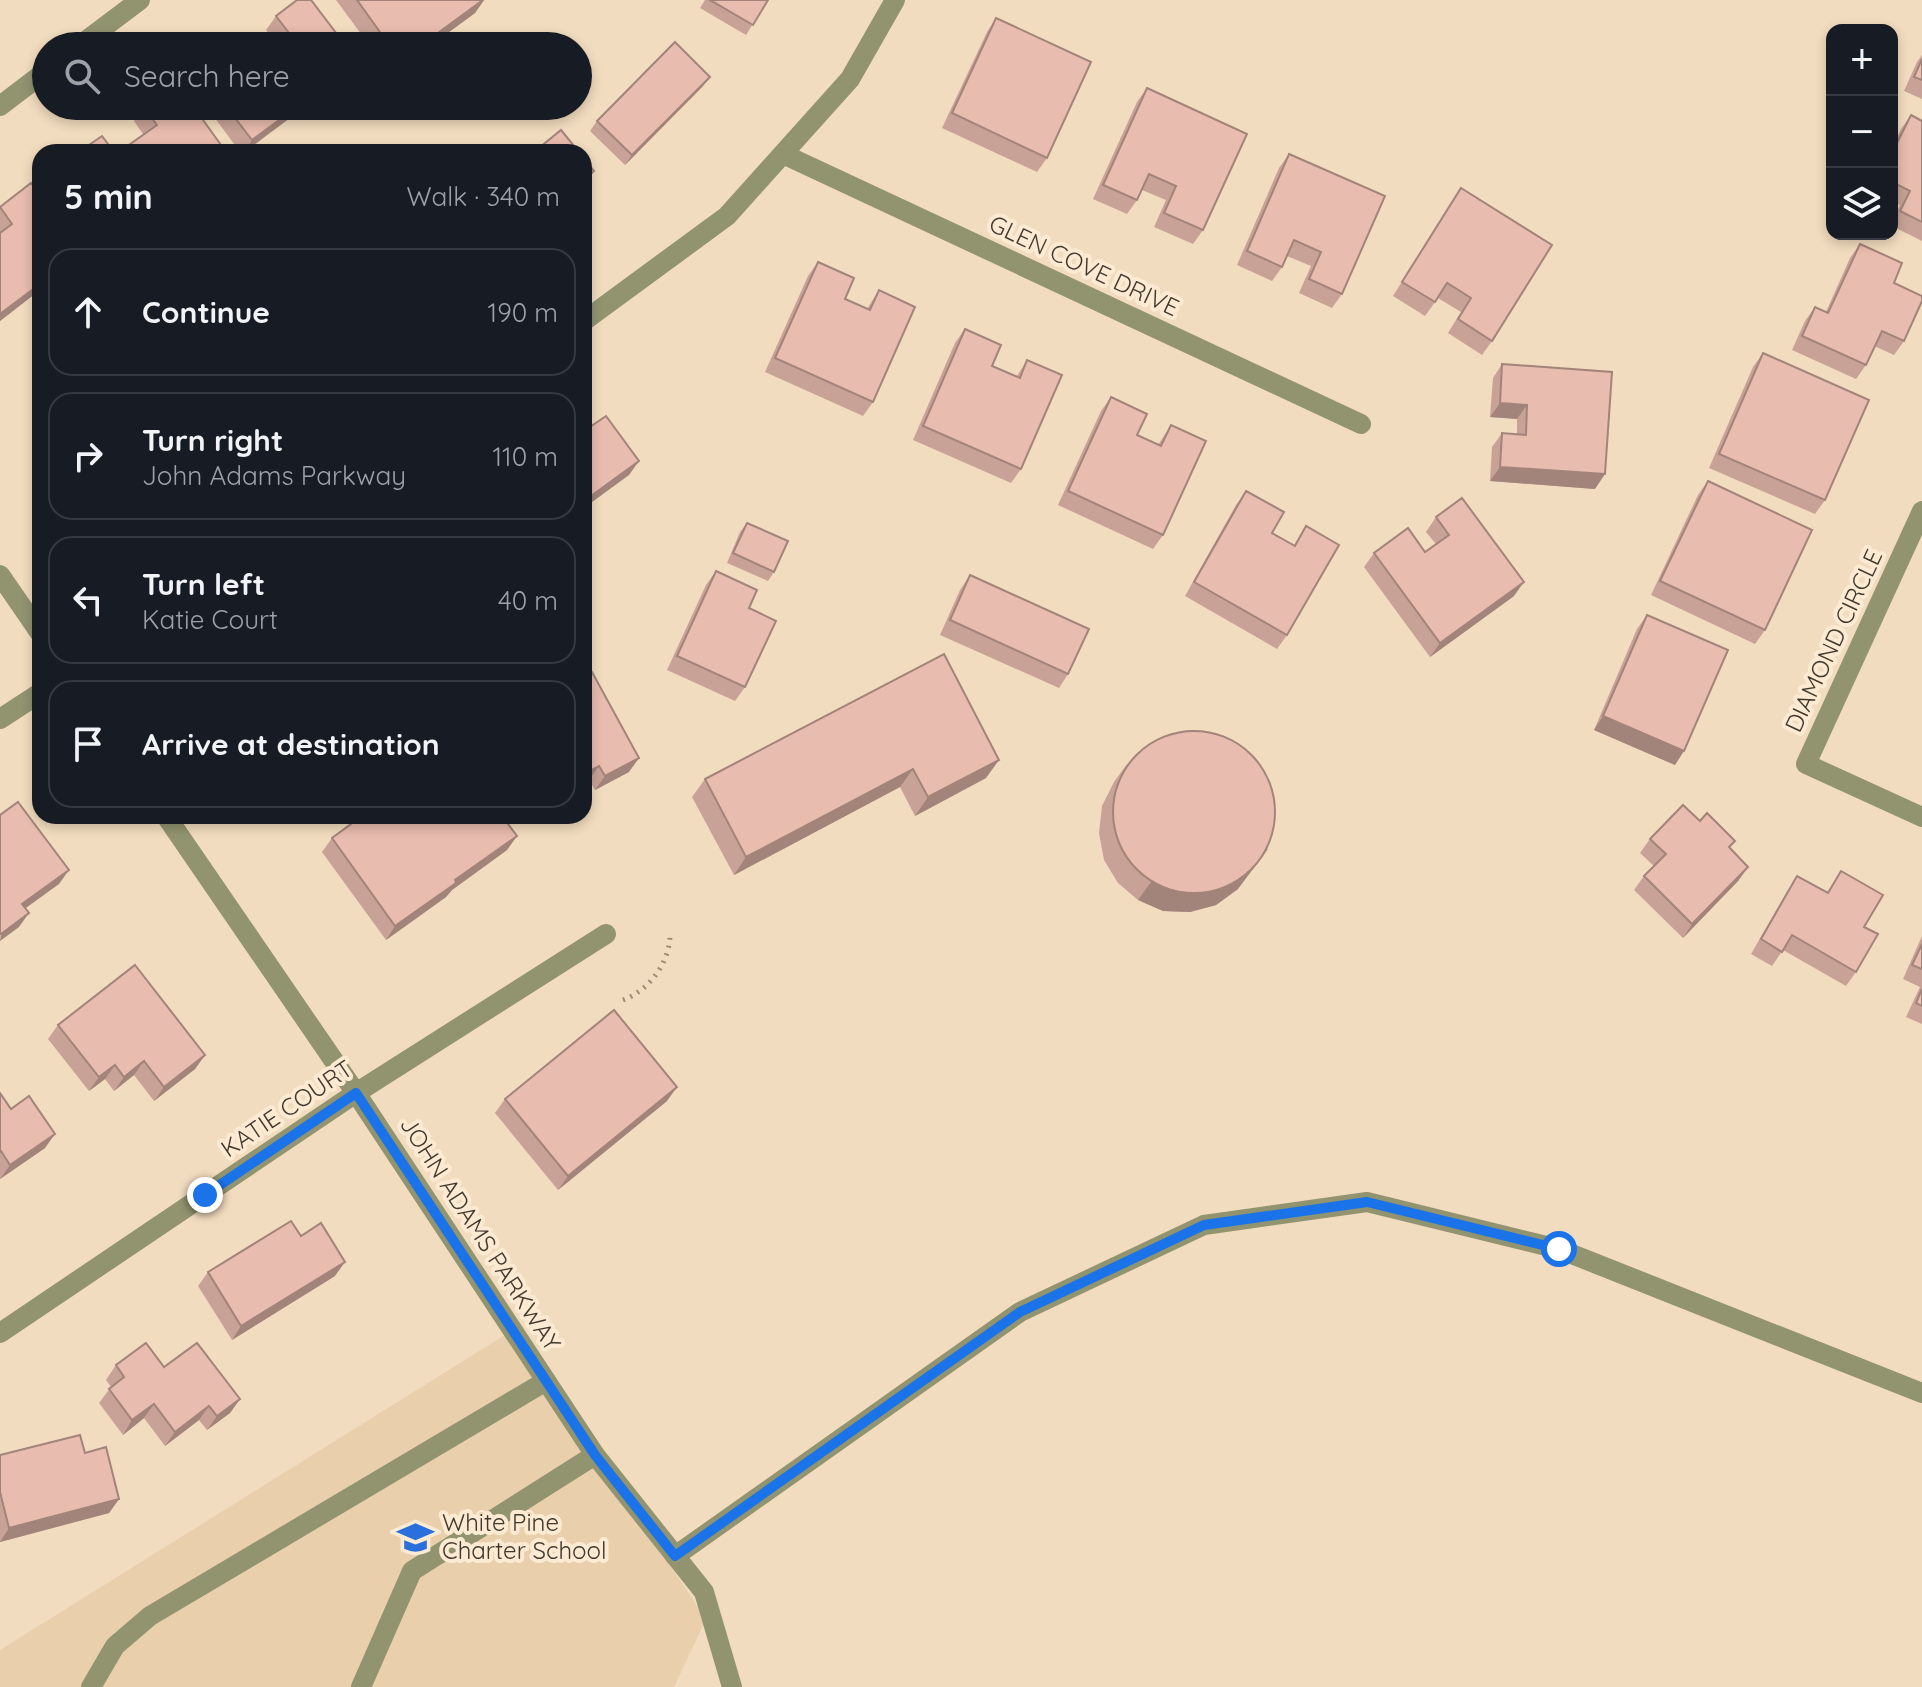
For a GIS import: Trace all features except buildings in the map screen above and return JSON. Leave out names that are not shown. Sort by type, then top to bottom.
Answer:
[{"type":"street","points":[[98,32],[140,0]]},
{"type":"street","points":[[592,315],[727,216],[785,155],[850,79],[895,0]]},
{"type":"street","points":[[0,106],[32,82]]},
{"type":"street","name":"GLEN COVE DRIVE","points":[[785,155],[1361,424]]},
{"type":"street","name":"DIAMOND CIRCLE","points":[[1922,511],[1806,764],[1922,817]]},
{"type":"street","points":[[0,575],[32,621]]},
{"type":"street","points":[[0,719],[32,698]]},
{"type":"street","name":"JOHN ADAMS PARKWAY","points":[[171,824],[356,1093],[595,1455],[704,1592],[732,1687]]},
{"type":"street","name":"KATIE COURT","points":[[0,1333],[356,1093],[606,934]]},
{"type":"street","points":[[675,1556],[1020,1312],[1204,1225],[1367,1202],[1559,1249],[1922,1393]]},
{"type":"street","points":[[91,1687],[115,1646],[150,1616],[546,1381]]},
{"type":"street","points":[[361,1687],[412,1571],[595,1455]]},
{"type":"path","points":[[623,1000],[639,994],[656,974],[666,957],[670,932]]},
{"type":"shaded area","name":"White Pine Charter School","points":[[513,1330],[706,1619],[674,1687],[0,1687],[0,1650]]},
{"type":"place","name":"White Pine Charter School","points":[[416,1537]]},
{"type":"route","points":[[205,1195],[356,1093],[595,1455],[675,1556],[1020,1312],[1204,1225],[1367,1202],[1559,1249]]}]
